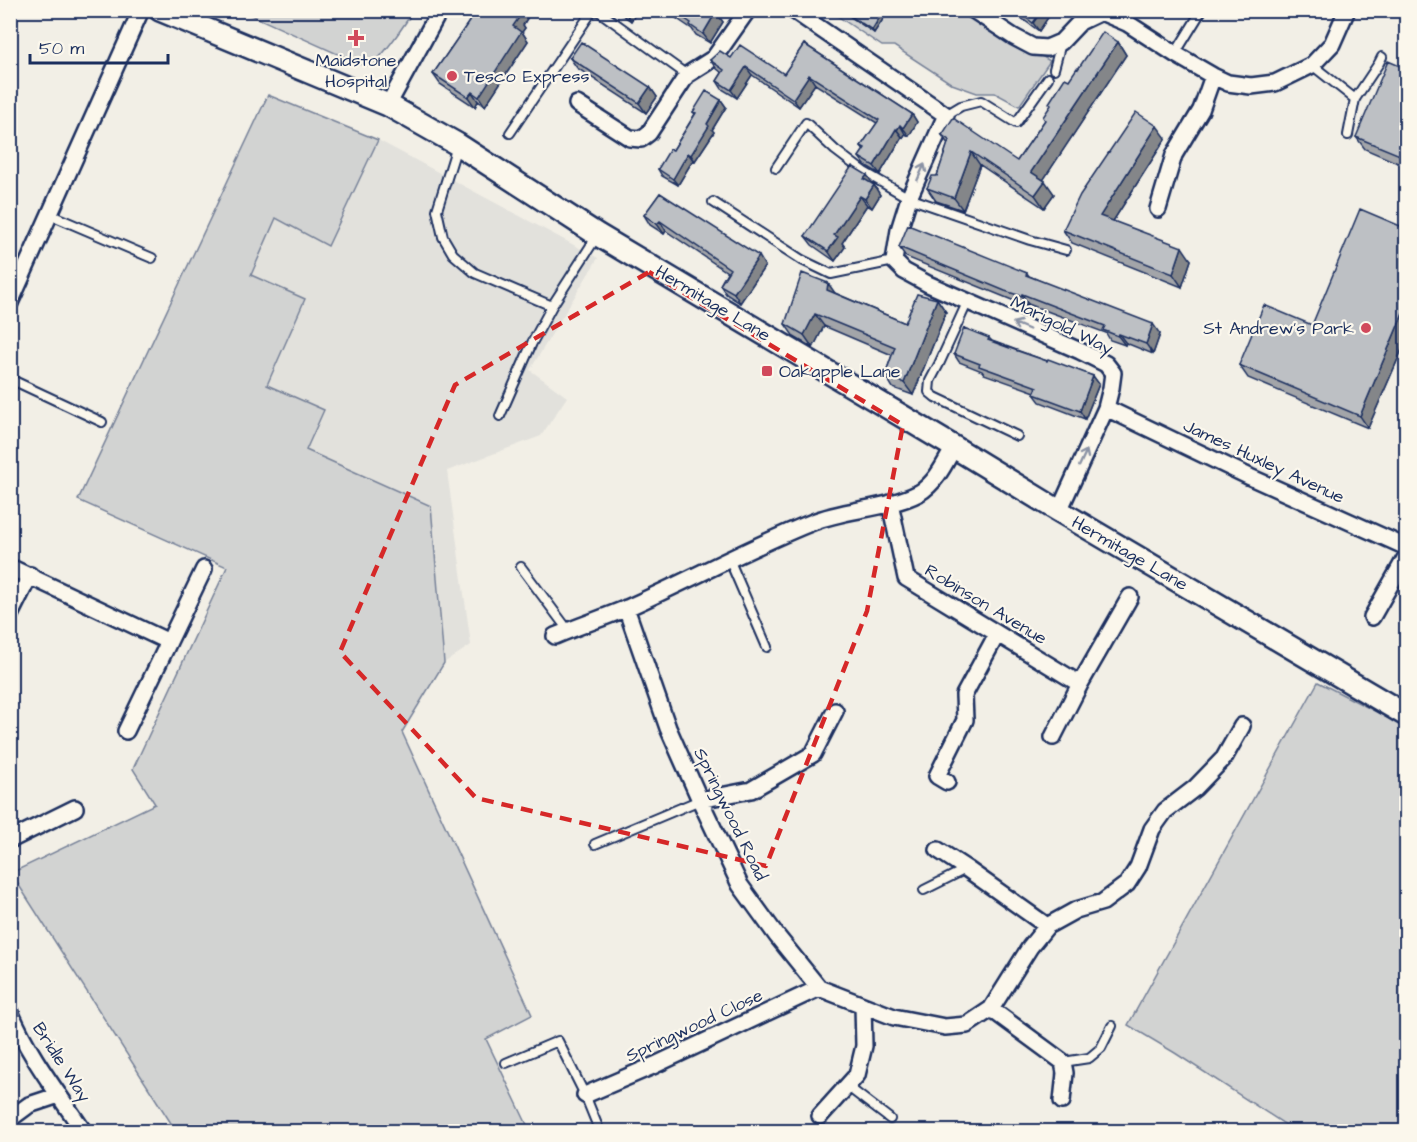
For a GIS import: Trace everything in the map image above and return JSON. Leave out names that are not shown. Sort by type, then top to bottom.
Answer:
[{"type":"main road","name":"Hermitage Lane","points":[[160,10],[388,105],[457,144],[598,235],[1059,511],[1407,715]]},
{"type":"street","points":[[10,303],[141,10]]},
{"type":"street","points":[[388,105],[440,10]]},
{"type":"street","points":[[793,10],[946,115],[909,198],[899,230],[894,261]]},
{"type":"street","points":[[973,10],[1033,47],[1047,48],[1061,42],[1080,22],[1101,11],[1127,23],[1213,76],[1228,83],[1251,86],[1275,83],[1312,65],[1332,44],[1347,10]]},
{"type":"street","points":[[577,104],[630,138],[641,139],[649,133],[687,75],[714,58],[748,11]]},
{"type":"street","points":[[1158,209],[1174,155],[1201,110],[1213,76]]},
{"type":"street","name":"Marigold Way","points":[[894,261],[904,271],[920,280],[967,303],[1080,351],[1106,364],[1113,373],[1112,388],[1106,408],[1059,511]]},
{"type":"street","name":"James Huxley Avenue","points":[[1106,408],[1250,477],[1407,547]]},
{"type":"street","points":[[562,633],[626,608],[815,521],[917,494],[929,486],[954,447]]},
{"type":"street","name":"Robinson Avenue","points":[[890,503],[906,578],[1080,684]]},
{"type":"street","points":[[1372,617],[1407,557]]},
{"type":"street","points":[[10,567],[169,642]]},
{"type":"street","points":[[126,731],[204,569]]},
{"type":"street","points":[[10,615],[30,575]]},
{"type":"street","points":[[1053,737],[1080,684],[1131,597]]},
{"type":"street","name":"Springwood Road","points":[[626,608],[668,728],[700,800],[740,885],[777,936],[819,988],[894,1017],[945,1027],[968,1025],[991,1009],[1030,947],[1047,926],[1076,910],[1103,902],[1127,884],[1138,867],[1152,829],[1165,810],[1195,788],[1224,758],[1242,726]]},
{"type":"street","points":[[947,782],[937,776],[965,720],[964,695],[997,634]]},
{"type":"street","points":[[700,800],[751,790],[813,753],[835,711]]},
{"type":"street","points":[[10,840],[75,808]]},
{"type":"street","points":[[938,850],[1047,926]]},
{"type":"street","name":"Springwood Close","points":[[585,1095],[676,1056],[819,988]]},
{"type":"street","points":[[820,1116],[857,1075],[864,1046],[863,1005]]},
{"type":"street","points":[[991,1009],[1064,1062],[1062,1101]]},
{"type":"street","name":"Bridle Way","points":[[10,1011],[18,1031],[84,1131]]},
{"type":"street","points":[[10,1119],[29,1105],[59,1095]]},
{"type":"lane","points":[[510,133],[595,10],[687,75]]},
{"type":"lane","points":[[1175,54],[1202,10]]},
{"type":"lane","points":[[1054,69],[1061,42]]},
{"type":"lane","points":[[1348,135],[1355,99],[1382,57]]},
{"type":"lane","points":[[1312,65],[1355,99]]},
{"type":"lane","points":[[946,115],[961,106],[981,101],[1016,123],[1048,78]]},
{"type":"lane","points":[[776,168],[806,123],[856,166],[909,198],[1030,240],[1066,250]]},
{"type":"lane","points":[[457,144],[437,210],[443,237],[453,254],[475,273],[552,306]]},
{"type":"lane","points":[[713,202],[802,260],[831,274],[894,261]]},
{"type":"lane","points":[[51,215],[152,258]]},
{"type":"lane","points":[[500,416],[532,343],[552,306],[598,235]]},
{"type":"lane","points":[[967,303],[930,381],[929,392],[1017,436]]},
{"type":"lane","points":[[10,379],[102,422]]},
{"type":"lane","points":[[729,559],[767,647]]},
{"type":"lane","points":[[522,567],[562,633]]},
{"type":"lane","points":[[595,844],[700,800]]},
{"type":"lane","points":[[924,890],[967,869]]},
{"type":"lane","points":[[1064,1062],[1089,1058],[1101,1048],[1112,1026]]},
{"type":"lane","points":[[506,1063],[558,1041],[600,1131]]},
{"type":"lane","points":[[847,1086],[890,1119]]},
{"type":"highlighted area","points":[[649,272],[903,425],[867,611],[766,866],[476,798],[340,652],[455,385]]},
{"type":"shaded area","name":"Maidstone Hospital","points":[[242,11],[413,11],[383,54],[370,65],[364,66]]},
{"type":"shaded area","points":[[830,11],[964,11],[1050,61],[1019,106],[995,93],[977,93],[952,84],[894,46],[882,46]]},
{"type":"shaded area","points":[[268,95],[378,140],[598,258],[530,370],[567,397],[541,436],[447,471],[471,645],[444,663],[78,500]]},
{"type":"shaded area","points":[[268,95],[378,140],[328,246],[276,218],[251,275],[305,299],[267,385],[324,410],[306,450],[431,506],[444,663],[402,732],[532,1015],[486,1039],[530,1131],[176,1131],[11,873],[155,804],[133,769],[227,567],[78,500]]},
{"type":"shaded area","points":[[1318,682],[1406,727],[1406,1126],[1404,1131],[1295,1131],[1128,1025]]},
{"type":"building","points":[[477,10],[519,10],[515,17],[518,19],[513,26],[521,32],[479,97],[472,92],[468,97],[433,74]]},
{"type":"building","points":[[672,10],[713,10],[716,12],[703,34]]},
{"type":"building","points":[[848,10],[884,10],[872,30],[846,13]]},
{"type":"building","points":[[1016,10],[1042,10],[1033,23]]},
{"type":"building","points":[[1103,32],[1118,42],[1031,172],[1045,181],[1035,195],[971,152],[954,198],[927,188],[932,176],[937,176],[949,140],[942,135],[953,118],[1017,161],[1045,120],[1043,117],[1051,105],[1049,103],[1065,78],[1069,80]]},
{"type":"building","points":[[581,42],[650,87],[639,103],[570,58]]},
{"type":"building","points":[[804,44],[912,114],[903,128],[900,125],[896,129],[874,166],[859,157],[865,148],[861,146],[879,120],[809,75],[793,99],[746,67],[731,90],[717,81],[724,70],[710,60],[720,51],[731,58],[740,45],[784,74]]},
{"type":"building","points":[[1388,61],[1407,69],[1407,158],[1356,137]]},
{"type":"building","points":[[706,91],[721,100],[707,124],[709,126],[691,155],[688,153],[673,179],[658,169],[696,113],[693,112]]},
{"type":"building","points":[[1136,112],[1157,126],[1100,216],[1182,247],[1173,274],[1063,230],[1080,195]]},
{"type":"building","points":[[852,166],[867,175],[864,179],[874,185],[865,199],[860,196],[834,235],[838,237],[828,251],[805,236]]},
{"type":"building","points":[[660,193],[759,256],[734,293],[720,285],[730,269],[660,221],[657,224],[644,215]]},
{"type":"building","name":"St Andrew's Park","points":[[1360,209],[1405,228],[1407,225],[1407,304],[1360,416],[1239,365],[1264,305],[1312,325]]},
{"type":"building","points":[[908,225],[1027,273],[1026,275],[1153,324],[1146,344],[1119,334],[1118,336],[1103,330],[1105,326],[1022,294],[1021,296],[1005,291],[899,247]]},
{"type":"building","points":[[802,273],[828,283],[827,290],[905,323],[917,294],[937,299],[904,383],[885,375],[895,347],[815,314],[804,335],[785,324]]},
{"type":"building","points":[[964,328],[989,338],[988,340],[1093,376],[1080,411],[1034,394],[1037,387],[979,366],[980,364],[954,354]]},
{"type":"place","name":"Maidstone Hospital","points":[[356,38]]},
{"type":"place","name":"Tesco Express","points":[[452,76]]},
{"type":"place","name":"St Andrew's Park","points":[[1366,328]]},
{"type":"place","name":"Oakapple Lane","points":[[767,371]]}]
